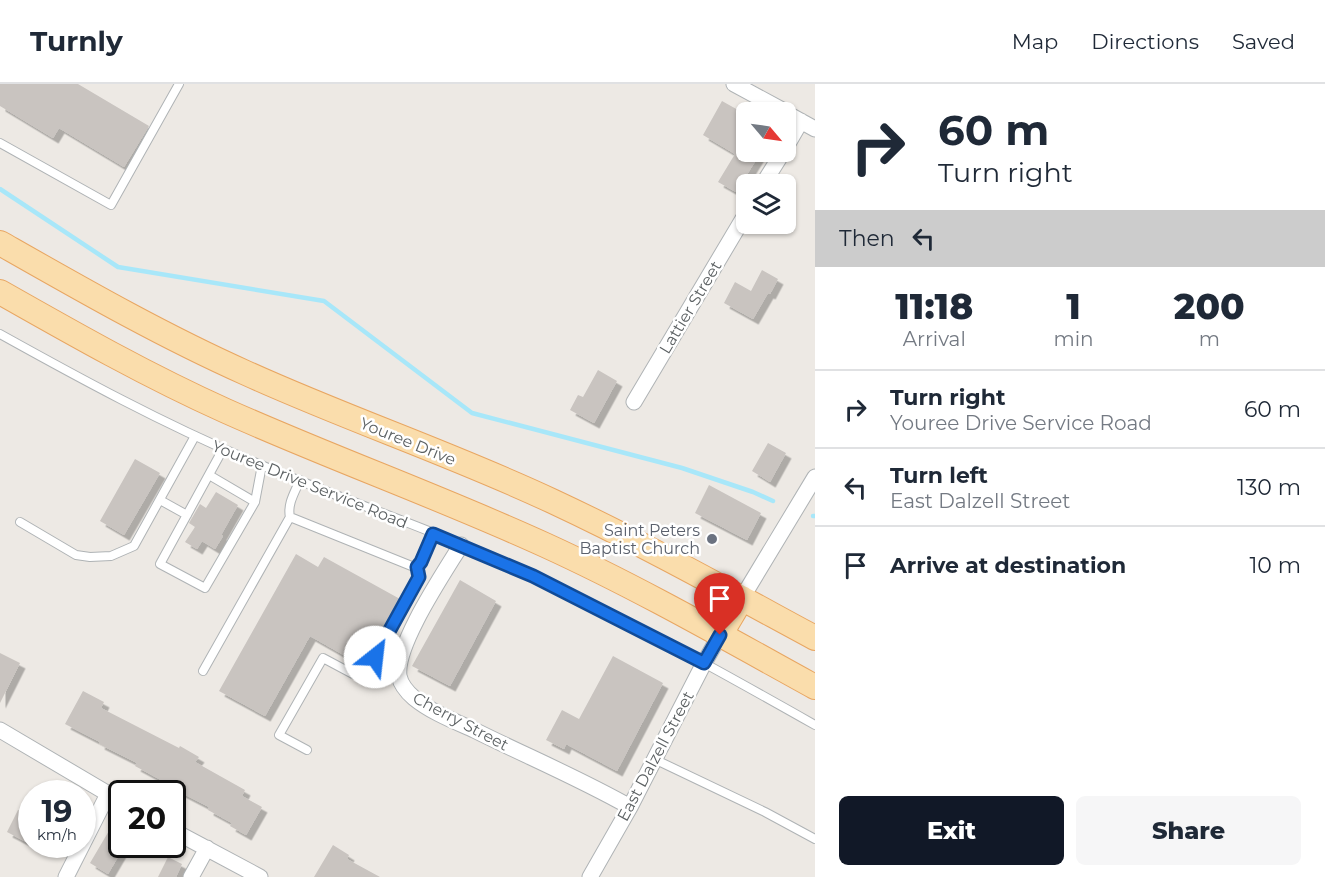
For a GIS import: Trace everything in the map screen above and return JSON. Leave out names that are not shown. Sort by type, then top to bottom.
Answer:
[{"type":"main road","name":"Youree Drive","points":[[0,243],[170,337],[324,407],[550,500],[623,535],[815,638]]},
{"type":"main road","points":[[0,292],[130,364],[224,410],[472,513],[604,573],[815,687]]},
{"type":"main road","points":[[720,635],[742,598]]},
{"type":"street","points":[[734,84],[766,102]]},
{"type":"street","points":[[796,118],[815,129]]},
{"type":"street","points":[[796,130],[801,121]]},
{"type":"street","name":"Lattier Street","points":[[634,402],[736,230]]},
{"type":"street","points":[[742,598],[815,477]]},
{"type":"street","name":"Cherry Street","points":[[460,545],[406,641],[399,663],[399,676],[406,691],[416,700],[443,715],[596,788],[630,807]]},
{"type":"street","name":"East Dalzell Street","points":[[590,877],[630,807],[720,635]]},
{"type":"street","points":[[0,730],[108,794]]},
{"type":"street","points":[[66,877],[108,809]]},
{"type":"street","points":[[186,837],[260,877]]},
{"type":"street","points":[[191,877],[207,848]]},
{"type":"lane","points":[[0,143],[111,205],[176,85]]},
{"type":"lane","name":"Youree Drive Service Road","points":[[0,334],[87,382],[223,449],[533,576],[704,663],[815,725]]},
{"type":"lane","points":[[20,522],[76,555],[111,556],[134,546],[195,436]]},
{"type":"lane","points":[[223,449],[160,564],[205,588],[255,502],[262,465]]},
{"type":"lane","points":[[209,475],[255,502]]},
{"type":"lane","points":[[203,671],[290,517],[288,510],[300,480]]},
{"type":"lane","points":[[160,500],[187,514]]},
{"type":"lane","points":[[290,517],[417,567]]},
{"type":"lane","points":[[307,750],[279,735],[323,658],[349,673],[364,677],[419,577],[417,567],[433,534]]},
{"type":"lane","points":[[654,759],[765,812],[815,839]]},
{"type":"building","points":[[0,84],[78,84],[149,126],[124,167],[59,128],[53,138],[0,106]]},
{"type":"building","points":[[722,101],[736,109],[736,162],[755,162],[747,174],[736,174],[736,192],[718,182],[735,154],[703,135]]},
{"type":"building","points":[[762,270],[778,279],[753,319],[724,303],[735,282],[751,291]]},
{"type":"building","points":[[598,370],[617,381],[594,423],[570,410],[578,395],[583,397]]},
{"type":"building","points":[[768,443],[786,453],[770,482],[752,471]]},
{"type":"building","points":[[135,459],[160,473],[124,535],[100,521]]},
{"type":"building","points":[[709,485],[761,513],[747,540],[695,513]]},
{"type":"building","points":[[216,492],[238,505],[215,549],[202,541],[197,549],[185,542],[195,527],[189,523],[200,504],[206,508]]},
{"type":"building","points":[[296,554],[318,567],[324,557],[400,599],[363,666],[310,636],[265,716],[219,691]]},
{"type":"building","points":[[460,580],[496,601],[450,686],[412,666]]},
{"type":"building","points":[[0,653],[20,663],[0,703]]},
{"type":"building","points":[[613,656],[663,683],[617,771],[566,744],[564,749],[546,740],[562,710],[579,719]]},
{"type":"building","points":[[83,691],[104,702],[101,708],[199,757],[195,762],[245,790],[242,796],[262,807],[246,835],[230,826],[232,823],[208,810],[209,807],[186,795],[186,780],[161,780],[135,766],[137,763],[65,724]]},
{"type":"building","points":[[18,810],[18,838],[7,832]]},
{"type":"building","points":[[108,832],[108,858],[117,858],[108,874],[90,863],[93,858],[96,858],[96,853]]},
{"type":"building","points":[[333,845],[349,855],[347,859],[380,877],[314,877]]},
{"type":"building","points":[[168,858],[182,864],[176,877],[158,877]]},
{"type":"waterway","points":[[0,189],[118,267],[324,301],[472,413],[682,468],[773,501]]},
{"type":"place","name":"Saint Peters Baptist Church","points":[[712,539]]},
{"type":"route","points":[[375,657],[419,577],[417,567],[433,534],[533,576],[704,663],[720,635]]}]
